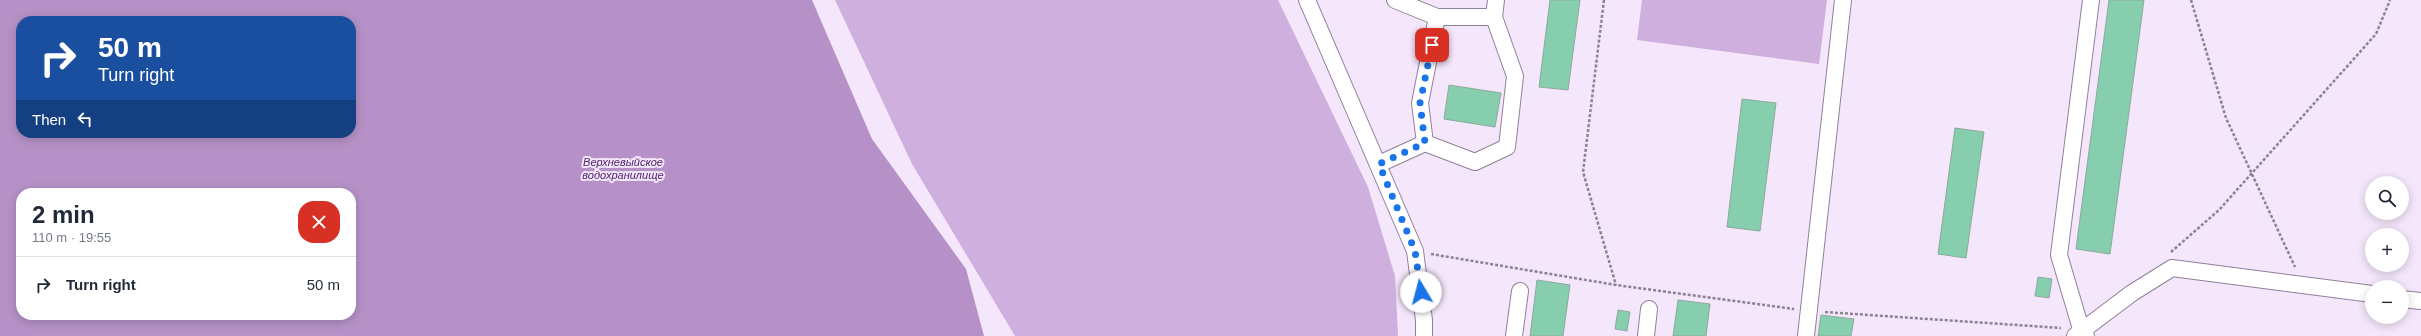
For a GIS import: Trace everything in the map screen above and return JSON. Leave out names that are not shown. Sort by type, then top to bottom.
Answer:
[{"type":"street","points":[[1307,0],[1379,164],[1415,251],[1424,320],[1424,336]]},
{"type":"street","points":[[1394,0],[1437,16],[1494,17]]},
{"type":"street","points":[[1379,164],[1425,143],[1475,162],[1507,147],[1515,76],[1494,17],[1496,0]]},
{"type":"street","points":[[1806,336],[1843,0]]},
{"type":"street","points":[[2091,0],[2059,255],[2081,334],[2172,268],[2365,293]]},
{"type":"street","points":[[1425,143],[1420,103],[1437,16]]},
{"type":"street","points":[[1514,336],[1520,291]]},
{"type":"street","points":[[2409,300],[2421,301]]},
{"type":"street","points":[[1646,336],[1649,309]]},
{"type":"path","points":[[1604,0],[1583,172],[1616,286]]},
{"type":"path","points":[[2191,0],[2226,118],[2302,284]]},
{"type":"path","points":[[2165,257],[2219,210],[2376,34],[2390,0]]},
{"type":"path","points":[[1415,251],[1616,286],[1809,311],[2081,334]]},
{"type":"shaded area","points":[[835,0],[1278,0],[1368,187],[1395,276],[1398,336],[1015,336],[912,164]]},
{"type":"shaded area","points":[[1642,0],[1827,0],[1819,64],[1637,40]]},
{"type":"water","name":"Верхневыйское водохранилище","points":[[0,0],[812,0],[872,139],[966,269],[984,336],[0,336]]},
{"type":"building","points":[[1550,0],[1580,0],[1568,90],[1539,87]]},
{"type":"building","points":[[2109,0],[2144,0],[2110,254],[2076,249]]},
{"type":"building","points":[[1449,85],[1501,93],[1495,127],[1444,119]]},
{"type":"building","points":[[1742,99],[1776,103],[1760,231],[1727,227]]},
{"type":"building","points":[[1955,128],[1984,132],[1966,258],[1938,254]]},
{"type":"building","points":[[2038,277],[2052,279],[2049,298],[2035,296]]},
{"type":"building","points":[[1537,280],[1570,285],[1563,336],[1530,336]]},
{"type":"building","points":[[1678,300],[1710,304],[1706,336],[1673,336]]},
{"type":"building","points":[[1618,310],[1630,312],[1627,331],[1615,329]]},
{"type":"building","points":[[1821,315],[1854,319],[1851,336],[1818,336]]},
{"type":"route","points":[[1421,292],[1415,251],[1379,164],[1425,143],[1420,103],[1432,45]]}]
